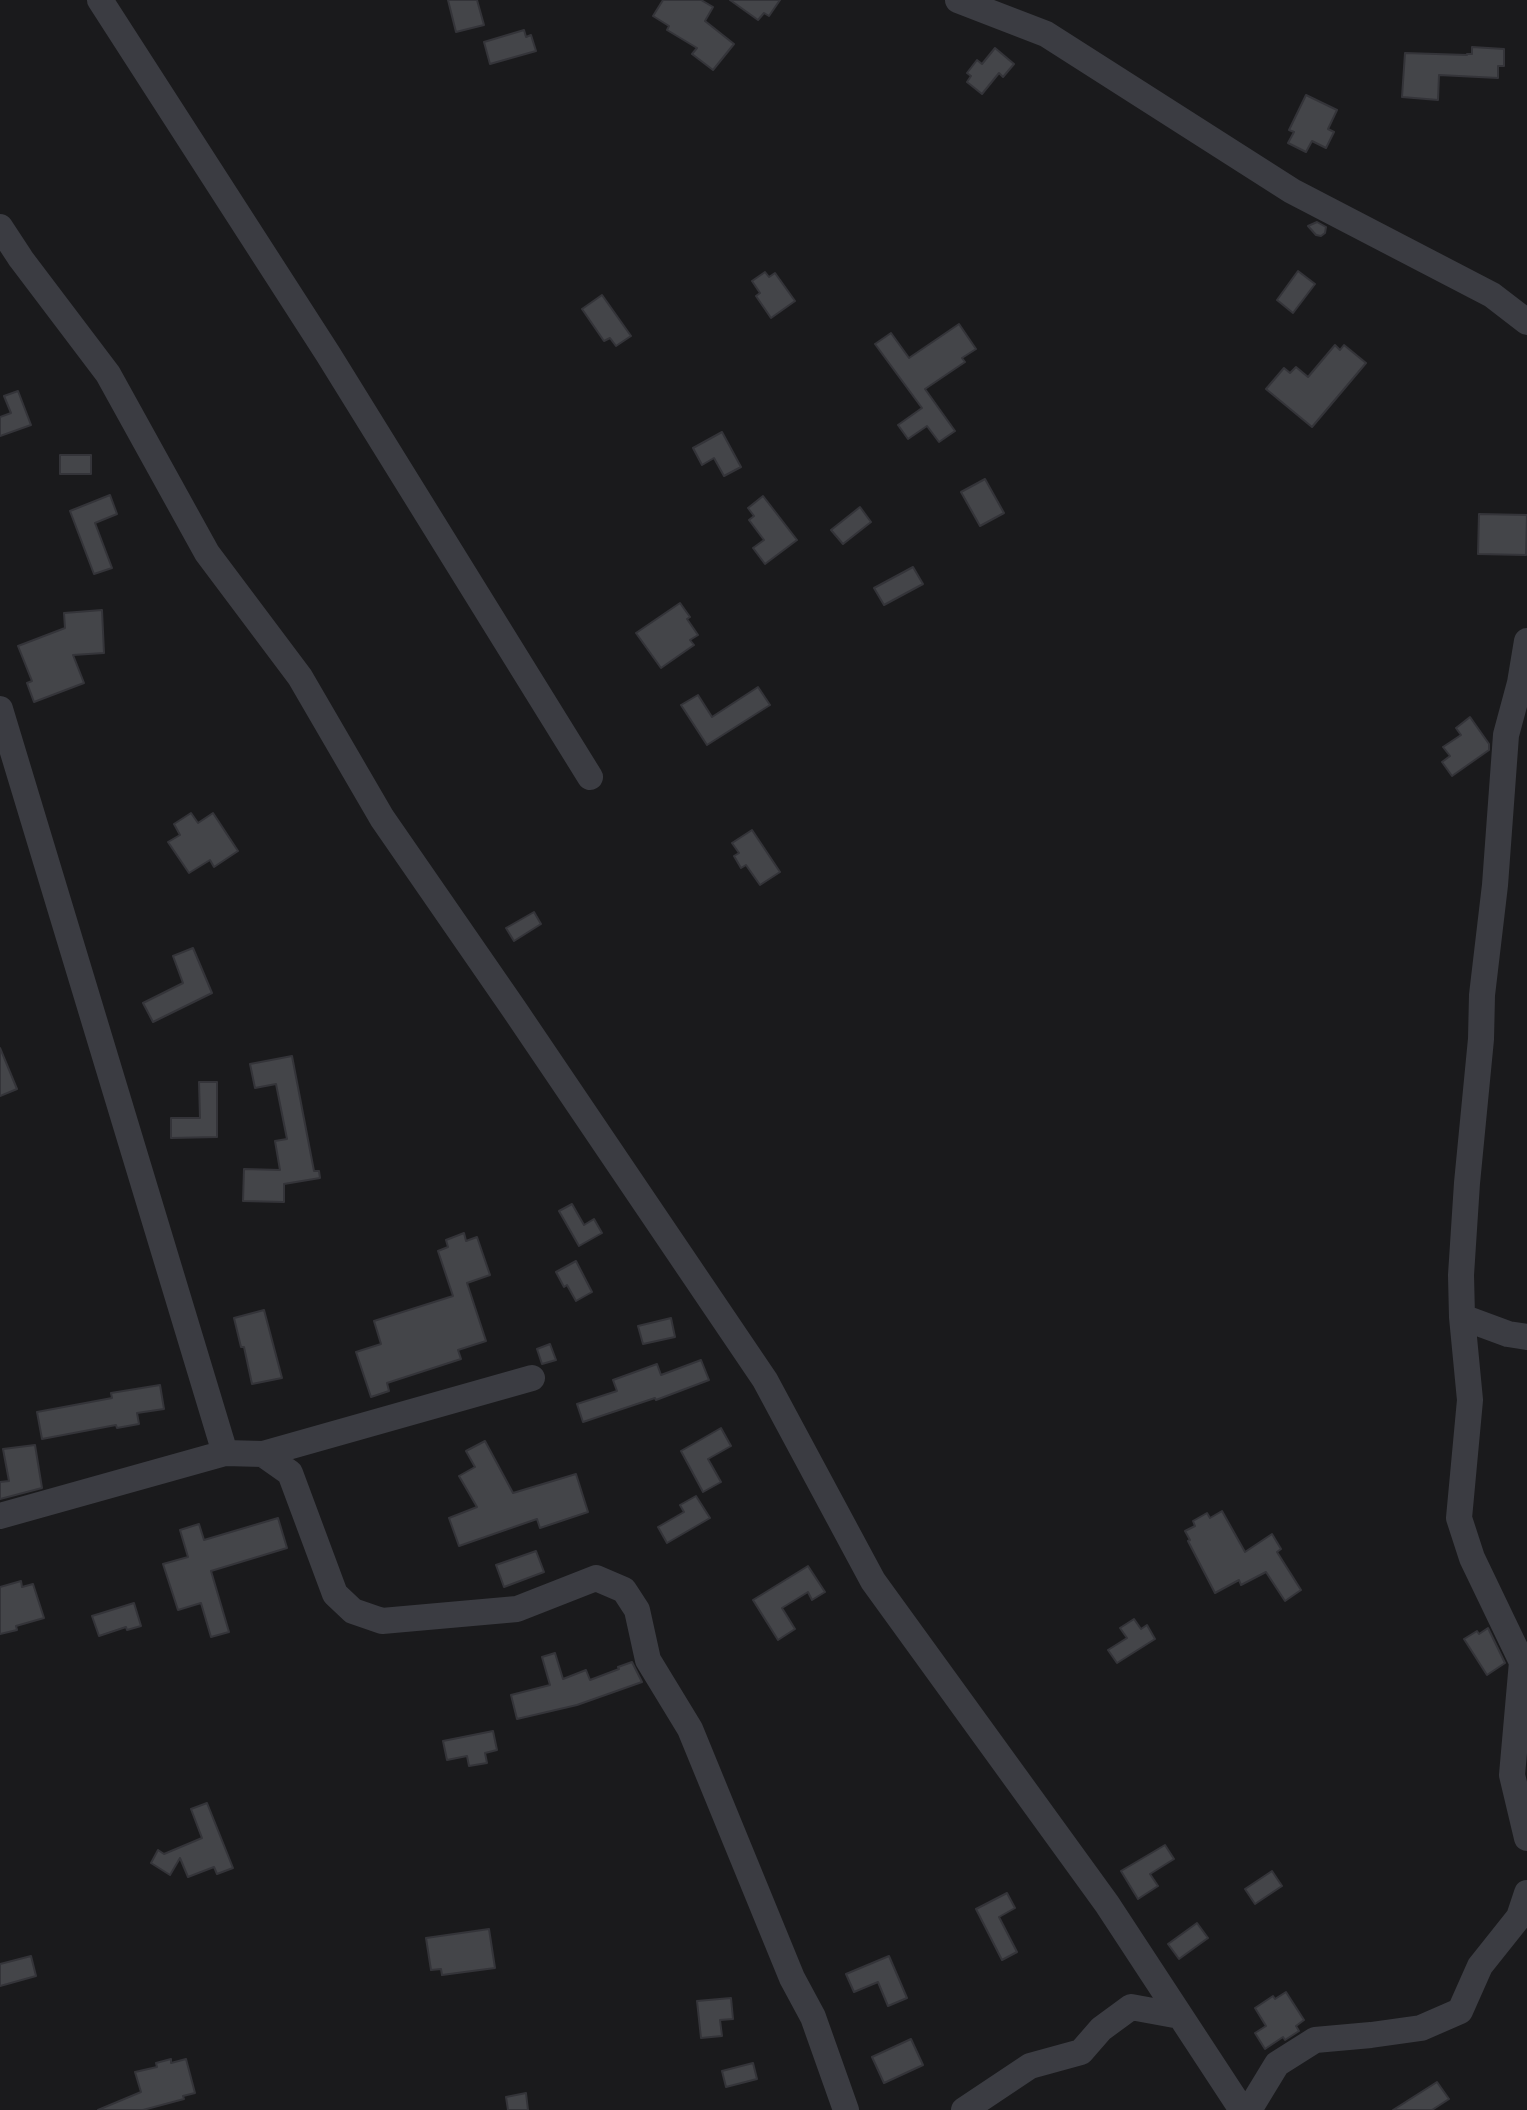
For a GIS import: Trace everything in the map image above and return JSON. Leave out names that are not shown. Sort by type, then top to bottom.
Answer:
[{"type":"street","points":[[100,0],[328,354],[590,777]]},
{"type":"street","points":[[958,0],[1046,34],[1292,191],[1492,295],[1527,322]]},
{"type":"street","points":[[0,227],[108,374],[207,553],[300,677],[382,818],[765,1380],[873,1581],[1107,1904],[1242,2110]]},
{"type":"street","points":[[1527,641],[1506,735],[1467,1183],[1461,1275],[1470,1400],[1459,1518],[1472,1558],[1522,1662],[1512,1775],[1527,1838]]},
{"type":"street","points":[[0,709],[225,1453]]},
{"type":"street","points":[[1462,1317],[1508,1334],[1527,1337]]},
{"type":"street","points":[[0,1516],[225,1453],[263,1454],[532,1378]]},
{"type":"street","points":[[263,1454],[290,1473],[335,1594],[353,1611],[382,1621],[517,1609],[596,1578],[624,1590],[637,1610],[648,1660],[690,1729],[792,1978],[813,2017],[846,2110]]},
{"type":"street","points":[[1249,2110],[1277,2064],[1315,2040],[1421,2028],[1460,2011],[1480,1966],[1519,1917],[1527,1893]]},
{"type":"street","points":[[964,2110],[1030,2066],[1081,2052],[1101,2029],[1131,2007],[1180,2016]]},
{"type":"building","points":[[448,0],[477,0],[484,25],[456,32]]},
{"type":"building","points":[[663,0],[701,0],[713,7],[705,21],[734,44],[713,70],[692,54],[697,48],[667,30],[669,26],[653,16]]},
{"type":"building","points":[[730,0],[780,0],[769,16],[764,13],[758,20]]},
{"type":"building","points":[[524,30],[526,37],[531,35],[536,51],[490,64],[484,42]]},
{"type":"building","points":[[1472,47],[1504,49],[1504,66],[1498,66],[1498,78],[1439,75],[1438,100],[1402,97],[1405,53],[1467,55],[1472,54]]},
{"type":"building","points":[[995,48],[1014,64],[1003,77],[999,73],[982,94],[967,82],[971,76],[967,73],[977,60],[982,64]]},
{"type":"building","points":[[1306,95],[1337,110],[1328,129],[1334,132],[1326,148],[1312,141],[1306,152],[1288,143],[1294,132],[1289,130]]},
{"type":"building","points":[[1317,222],[1326,227],[1321,236],[1308,226]]},
{"type":"building","points":[[1298,271],[1315,284],[1293,313],[1277,300]]},
{"type":"building","points":[[765,272],[769,277],[775,273],[795,301],[771,318],[756,296],[760,293],[752,281]]},
{"type":"building","points":[[602,295],[631,336],[616,346],[610,338],[604,341],[582,309]]},
{"type":"building","points":[[959,324],[976,349],[962,358],[965,362],[925,389],[955,431],[939,442],[927,426],[908,439],[898,425],[922,408],[875,344],[891,333],[909,358]]},
{"type":"building","points":[[1335,345],[1340,350],[1344,345],[1366,363],[1312,427],[1266,389],[1284,368],[1290,373],[1296,367],[1308,377]]},
{"type":"building","points":[[18,391],[31,425],[0,436],[0,417],[11,413],[4,396]]},
{"type":"building","points":[[722,432],[741,467],[724,476],[714,458],[702,465],[693,448]]},
{"type":"building","points":[[60,455],[91,455],[91,474],[60,474]]},
{"type":"building","points":[[985,479],[1004,513],[980,526],[961,492]]},
{"type":"building","points":[[110,495],[117,514],[95,523],[112,568],[94,574],[70,511]]},
{"type":"building","points":[[763,496],[797,540],[765,564],[753,548],[764,540],[749,520],[754,516],[748,508]]},
{"type":"building","points":[[860,507],[871,522],[843,544],[831,530]]},
{"type":"building","points":[[1479,514],[1527,515],[1526,555],[1478,554]]},
{"type":"building","points":[[913,567],[923,584],[884,605],[874,588]]},
{"type":"building","points":[[680,603],[698,635],[690,640],[694,645],[661,668],[636,633]]},
{"type":"building","points":[[102,610],[104,653],[73,655],[84,683],[34,702],[27,683],[32,681],[18,646],[65,628],[64,613]]},
{"type":"building","points":[[758,687],[770,705],[707,745],[681,705],[698,695],[712,717]]},
{"type":"building","points":[[1470,717],[1489,744],[1489,750],[1452,776],[1442,762],[1450,756],[1443,747],[1461,735],[1456,728]]},
{"type":"building","points":[[191,813],[198,823],[213,813],[238,851],[214,867],[210,860],[189,873],[168,842],[180,835],[174,824]]},
{"type":"building","points":[[752,830],[780,872],[760,885],[746,865],[741,868],[734,856],[739,853],[732,843]]},
{"type":"building","points":[[534,912],[541,924],[514,941],[506,928]]},
{"type":"building","points":[[193,948],[212,993],[153,1022],[143,1003],[183,983],[173,956]]},
{"type":"building","points":[[0,1048],[17,1089],[0,1096]]},
{"type":"building","points":[[292,1056],[314,1171],[319,1171],[320,1178],[284,1184],[284,1202],[243,1201],[244,1169],[280,1170],[275,1141],[287,1139],[276,1084],[255,1088],[250,1064]]},
{"type":"building","points":[[199,1082],[217,1082],[217,1137],[171,1138],[171,1118],[200,1118]]},
{"type":"building","points":[[572,1204],[584,1225],[594,1219],[602,1233],[579,1246],[559,1211]]},
{"type":"building","points":[[464,1233],[466,1241],[477,1237],[490,1275],[467,1283],[486,1341],[458,1350],[461,1359],[387,1383],[389,1391],[371,1397],[356,1352],[381,1344],[374,1321],[453,1296],[438,1251],[448,1247],[446,1240]]},
{"type":"building","points":[[576,1261],[592,1292],[576,1301],[556,1272]]},
{"type":"building","points":[[264,1310],[282,1378],[252,1384],[234,1318]]},
{"type":"building","points":[[671,1318],[675,1337],[643,1344],[638,1326]]},
{"type":"building","points":[[550,1344],[556,1360],[542,1364],[537,1349]]},
{"type":"building","points":[[701,1360],[709,1380],[583,1422],[577,1404],[617,1391],[613,1380],[657,1364],[661,1375]]},
{"type":"building","points":[[160,1385],[164,1409],[137,1413],[139,1424],[117,1428],[116,1425],[42,1439],[37,1412],[112,1398],[111,1393]]},
{"type":"building","points":[[721,1428],[731,1446],[708,1459],[721,1482],[703,1492],[681,1451]]},
{"type":"building","points":[[485,1441],[513,1493],[576,1474],[588,1512],[540,1528],[537,1519],[459,1546],[449,1518],[477,1507],[459,1476],[475,1467],[466,1451]]},
{"type":"building","points":[[35,1445],[42,1488],[0,1499],[0,1482],[9,1481],[3,1449]]},
{"type":"building","points":[[696,1496],[710,1518],[667,1543],[658,1527],[684,1512],[680,1505]]},
{"type":"building","points":[[1222,1511],[1245,1552],[1272,1534],[1281,1549],[1277,1552],[1301,1590],[1285,1601],[1266,1572],[1241,1585],[1239,1580],[1215,1593],[1185,1531],[1195,1526],[1193,1521],[1207,1513],[1210,1518]]},
{"type":"building","points":[[278,1518],[287,1548],[211,1571],[229,1632],[211,1637],[201,1603],[178,1610],[163,1564],[188,1557],[180,1530],[199,1524],[204,1540]]},
{"type":"building","points":[[536,1551],[544,1572],[504,1587],[496,1565]]},
{"type":"building","points":[[808,1566],[825,1592],[812,1600],[808,1592],[782,1608],[795,1629],[778,1640],[753,1600]]},
{"type":"building","points":[[21,1581],[22,1587],[33,1584],[44,1618],[0,1634],[0,1587]]},
{"type":"building","points":[[134,1603],[141,1626],[127,1630],[126,1627],[99,1636],[92,1616]]},
{"type":"building","points":[[1134,1619],[1141,1629],[1147,1625],[1155,1639],[1117,1663],[1108,1650],[1127,1638],[1120,1628]]},
{"type":"building","points":[[1488,1628],[1505,1663],[1487,1675],[1464,1639]]},
{"type":"building","points":[[555,1653],[563,1679],[586,1670],[590,1680],[632,1662],[642,1682],[577,1705],[517,1719],[511,1695],[550,1685],[542,1657]]},
{"type":"building","points":[[493,1731],[497,1750],[485,1753],[487,1763],[469,1766],[467,1756],[447,1760],[443,1741]]},
{"type":"building","points":[[207,1803],[233,1868],[217,1874],[214,1867],[188,1877],[180,1858],[170,1875],[151,1863],[158,1850],[164,1854],[202,1838],[191,1809]]},
{"type":"building","points":[[1165,1845],[1174,1859],[1150,1874],[1158,1886],[1138,1899],[1121,1871]]},
{"type":"building","points":[[1272,1871],[1282,1886],[1255,1904],[1245,1889]]},
{"type":"building","points":[[1007,1893],[1015,1908],[999,1917],[1017,1952],[1002,1960],[976,1909]]},
{"type":"building","points":[[1197,1923],[1208,1938],[1179,1959],[1168,1944]]},
{"type":"building","points":[[489,1929],[495,1968],[442,1975],[441,1969],[431,1970],[426,1938]]},
{"type":"building","points":[[31,1956],[36,1976],[0,1986],[0,1964]]},
{"type":"building","points":[[889,1956],[907,1998],[888,2006],[878,1982],[854,1992],[846,1974]]},
{"type":"building","points":[[1286,1992],[1304,2020],[1296,2026],[1299,2031],[1265,2049],[1255,2033],[1266,2026],[1255,2008],[1273,1996],[1275,1999]]},
{"type":"building","points":[[731,1998],[733,2019],[720,2020],[722,2036],[701,2038],[697,2001]]},
{"type":"building","points":[[911,2039],[923,2065],[884,2083],[872,2057]]},
{"type":"building","points":[[171,2059],[171,2063],[186,2059],[195,2093],[143,2110],[98,2110],[141,2092],[135,2072],[157,2067],[156,2063]]},
{"type":"building","points":[[753,2063],[757,2079],[726,2087],[722,2071]]},
{"type":"building","points":[[1437,2082],[1449,2099],[1432,2110],[1393,2110]]},
{"type":"building","points":[[526,2093],[528,2110],[508,2110],[506,2097]]}]
